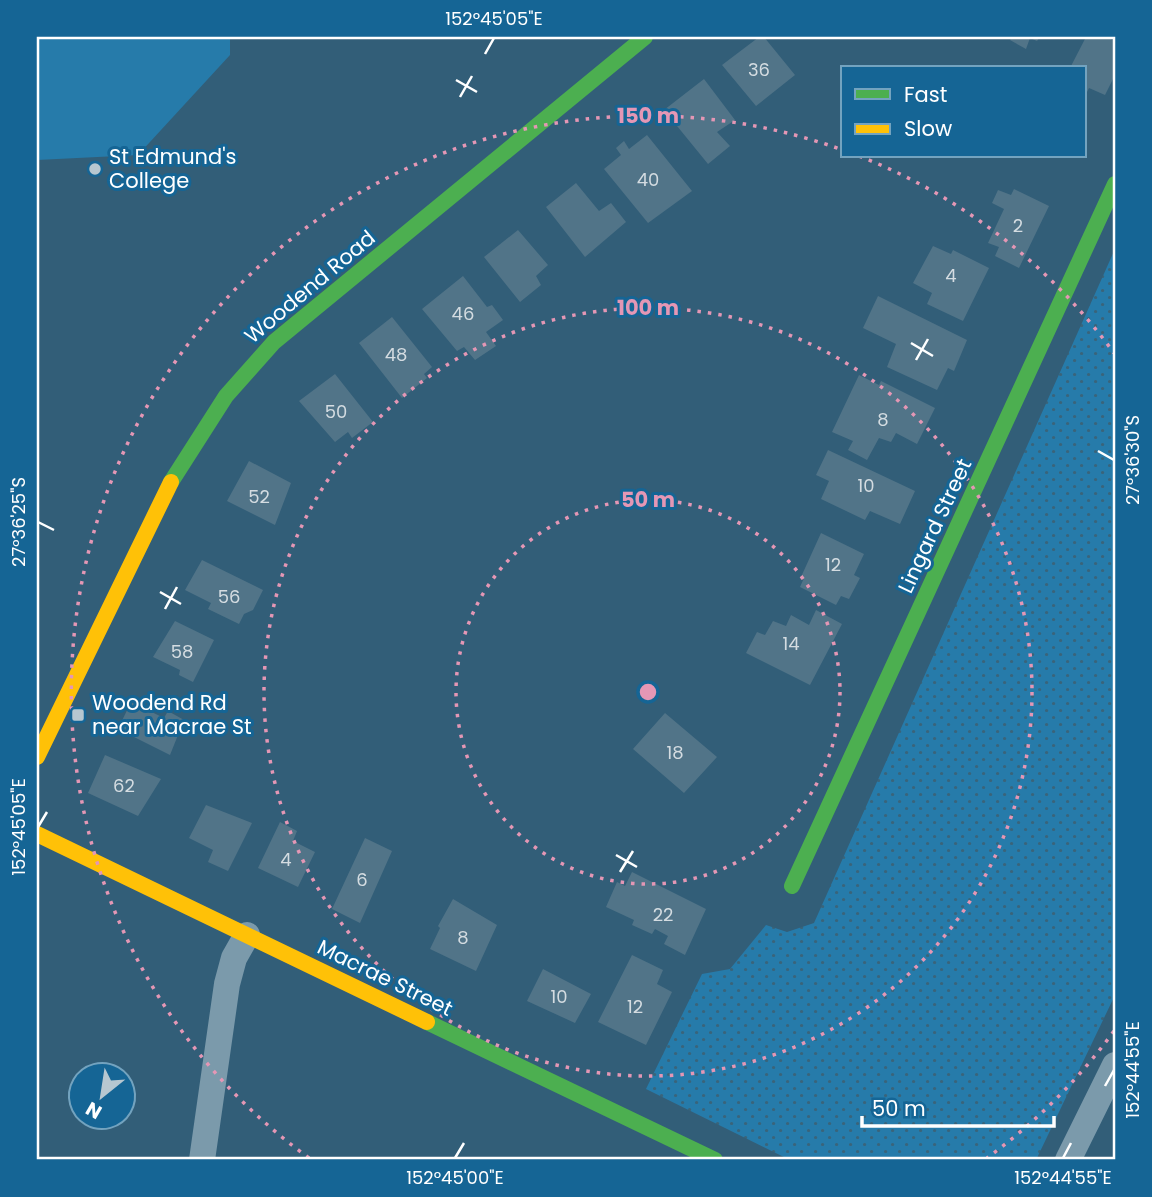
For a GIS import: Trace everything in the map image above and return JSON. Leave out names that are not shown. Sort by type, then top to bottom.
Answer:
[{"type":"street","name":"Woodend Road","points":[[37,757],[152,516],[201,429],[240,377],[274,342],[645,37]]},
{"type":"street","name":"Lingard Street","points":[[792,886],[1115,184]]},
{"type":"street","name":"Macrae Street","points":[[37,834],[715,1160]]},
{"type":"street","points":[[202,1160],[227,984],[234,958],[247,935]]},
{"type":"street","points":[[1068,1160],[1115,1065]]},
{"type":"shaded area","points":[[37,37],[230,37],[230,55],[138,155],[37,160]]},
{"type":"shaded area","points":[[1115,249],[1115,995],[1036,1160],[790,1160],[646,1089],[702,974],[730,969],[766,925],[787,932],[814,923]]},
{"type":"building","points":[[759,37],[764,37],[795,75],[756,106],[722,65]]},
{"type":"building","points":[[1012,37],[1040,37],[1037,41],[1030,38],[1026,49],[1010,40]]},
{"type":"building","points":[[1086,37],[1106,37],[1115,41],[1115,75],[1105,95],[1089,88],[1086,94],[1086,66],[1071,66]]},
{"type":"building","points":[[704,79],[735,120],[717,132],[730,146],[708,164],[664,110]]},
{"type":"building","points":[[647,135],[692,191],[648,223],[604,169],[621,155],[616,148],[624,141],[629,149]]},
{"type":"building","points":[[576,183],[599,211],[611,203],[626,222],[585,257],[546,207]]},
{"type":"building","points":[[1014,189],[1049,206],[1019,268],[995,256],[999,247],[988,243],[1004,209],[992,203],[998,190],[1011,195]]},
{"type":"building","points":[[518,230],[548,265],[536,276],[541,285],[520,302],[484,257]]},
{"type":"building","points":[[933,246],[951,254],[953,250],[989,268],[963,321],[927,304],[932,293],[913,283]]},
{"type":"building","points":[[463,276],[487,307],[492,305],[503,320],[486,332],[496,346],[475,360],[464,347],[457,351],[422,309]]},
{"type":"building","points":[[878,296],[967,340],[954,371],[948,368],[937,390],[887,367],[896,344],[863,328]]},
{"type":"building","points":[[392,317],[432,367],[424,374],[427,378],[402,398],[359,343]]},
{"type":"building","points":[[335,374],[373,422],[352,438],[348,432],[335,442],[299,401]]},
{"type":"building","points":[[859,375],[879,385],[881,381],[935,408],[917,444],[896,433],[891,442],[879,438],[867,460],[848,450],[853,441],[832,432]]},
{"type":"building","points":[[828,450],[915,491],[900,524],[870,511],[865,520],[821,499],[829,481],[816,475]]},
{"type":"building","points":[[249,461],[291,483],[275,525],[227,501]]},
{"type":"building","points":[[821,533],[864,554],[854,575],[860,578],[849,599],[841,596],[836,605],[800,587],[804,578],[801,577]]},
{"type":"building","points":[[202,560],[263,590],[253,610],[244,614],[239,624],[208,609],[211,603],[185,590]]},
{"type":"building","points":[[816,610],[842,624],[810,685],[746,653],[757,632],[765,635],[773,621],[786,626],[791,615],[809,625]]},
{"type":"building","points":[[175,621],[214,640],[193,682],[179,675],[180,670],[153,657]]},
{"type":"building","points":[[131,702],[164,718],[168,711],[184,720],[170,755],[118,729]]},
{"type":"building","points":[[665,713],[717,757],[684,793],[633,749]]},
{"type":"building","points":[[105,755],[161,779],[138,816],[88,793]]},
{"type":"building","points":[[206,805],[252,823],[228,871],[208,862],[213,850],[189,838]]},
{"type":"building","points":[[280,822],[297,831],[293,841],[315,852],[298,887],[258,868]]},
{"type":"building","points":[[365,838],[392,851],[360,923],[332,909]]},
{"type":"building","points":[[632,872],[706,909],[685,955],[664,944],[668,936],[655,929],[652,934],[632,925],[634,920],[606,907],[617,882],[625,886]]},
{"type":"building","points":[[453,899],[497,925],[476,971],[430,949],[440,928],[438,926]]},
{"type":"building","points":[[632,955],[663,970],[657,984],[672,992],[646,1045],[598,1022]]},
{"type":"building","points":[[543,969],[591,994],[575,1023],[527,1001]]},
{"type":"traffic: fast","points":[[171,482],[226,396],[274,342],[645,37]]},
{"type":"traffic: fast","points":[[792,886],[1115,184]]},
{"type":"traffic: fast","points":[[427,1022],[715,1160]]},
{"type":"traffic: slow","points":[[37,757],[171,482]]},
{"type":"traffic: slow","points":[[37,834],[427,1022]]},
{"type":"place","name":"St Edmund's College","points":[[95,169]]},
{"type":"place","name":"Woodend Rd near Macrae St","points":[[78,715]]}]
